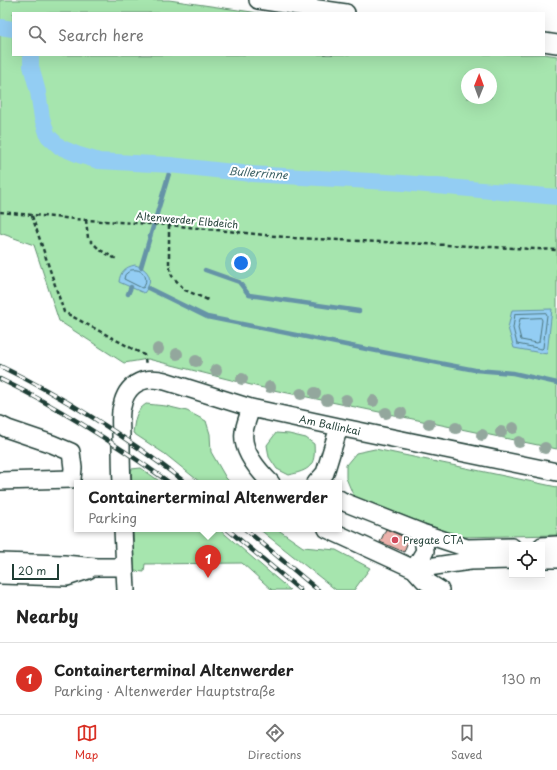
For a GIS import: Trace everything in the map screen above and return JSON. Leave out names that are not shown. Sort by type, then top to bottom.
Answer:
[{"type":"street","points":[[258,0],[339,12]]},
{"type":"street","points":[[545,42],[557,44]]},
{"type":"street","points":[[122,480],[121,410],[125,397],[133,385],[151,379]]},
{"type":"street","name":"Am Ballinkai","points":[[151,379],[165,381],[251,408],[557,472]]},
{"type":"street","points":[[251,408],[244,432],[244,444],[253,463],[268,480]]},
{"type":"street","points":[[0,425],[71,452],[73,468],[72,479],[0,481]]},
{"type":"street","points":[[323,480],[339,427]]},
{"type":"street","points":[[342,500],[422,533],[467,548],[509,547]]},
{"type":"street","points":[[124,532],[126,590]]},
{"type":"street","points":[[332,532],[418,580],[440,590]]},
{"type":"street","points":[[418,580],[425,551],[422,533]]},
{"type":"street","points":[[545,546],[557,545]]},
{"type":"street","points":[[545,559],[557,558]]},
{"type":"street","points":[[418,580],[470,561],[509,560]]},
{"type":"street","points":[[0,562],[125,567]]},
{"type":"street","points":[[0,575],[67,577],[96,567]]},
{"type":"path","name":"Altenwerder Elbdeich","points":[[0,212],[32,216],[169,225],[294,238],[557,250]]},
{"type":"path","points":[[32,216],[64,312],[144,355],[151,379]]},
{"type":"path","points":[[86,220],[88,238],[100,250],[116,259]]},
{"type":"path","points":[[169,225],[169,265],[172,276],[185,290],[208,300]]},
{"type":"green space","points":[[0,0],[169,0],[252,12],[12,12],[12,56],[545,56],[545,54],[557,56],[557,449],[259,387],[148,359],[124,363],[59,321],[34,245],[0,233]]},
{"type":"green space","points":[[146,404],[166,406],[187,411],[206,421],[210,434],[211,452],[228,480],[197,480],[165,454],[133,433],[135,420],[142,407]]},
{"type":"green space","points":[[276,433],[306,438],[314,444],[314,458],[310,466],[302,471],[289,475],[277,469],[269,457],[267,445]]},
{"type":"green space","points":[[375,449],[557,487],[557,535],[460,537],[354,497],[346,478],[346,465],[356,453]]},
{"type":"green space","points":[[141,468],[158,480],[132,480],[131,469]]},
{"type":"green space","points":[[133,532],[222,532],[290,590],[272,590],[242,563],[145,564],[144,572],[134,571]]},
{"type":"green space","points":[[263,532],[281,532],[303,547],[336,550],[370,568],[354,590],[336,590]]},
{"type":"water","points":[[135,265],[144,269],[149,276],[149,284],[144,293],[119,282],[124,270]]},
{"type":"water","points":[[552,309],[547,354],[514,348],[508,328],[512,310]]},
{"type":"building","name":"Pregate CTA","points":[[386,529],[409,539],[404,552],[380,542]]},
{"type":"waterway","name":"Bullerrinne","points":[[0,27],[12,29]]},
{"type":"waterway","name":"Bullerrinne","points":[[31,56],[31,66],[38,92],[42,118],[48,136],[60,147],[99,161],[170,165],[251,174],[404,183],[557,197]]},
{"type":"waterway","points":[[141,267],[170,170],[170,165]]},
{"type":"waterway","points":[[205,270],[239,282],[249,295],[359,311]]},
{"type":"waterway","points":[[128,294],[131,287]]},
{"type":"waterway","points":[[148,288],[207,317],[475,370],[513,373],[557,383]]},
{"type":"railway","points":[[0,366],[73,405],[142,450],[182,480]]},
{"type":"railway","points":[[0,379],[87,427],[166,480]]},
{"type":"railway","points":[[231,532],[300,590]]},
{"type":"railway","points":[[249,532],[318,590]]},
{"type":"place","name":"Pregate CTA","points":[[395,540]]},
{"type":"place","name":"Containerterminal Altenwerder","points":[[208,578]]}]
